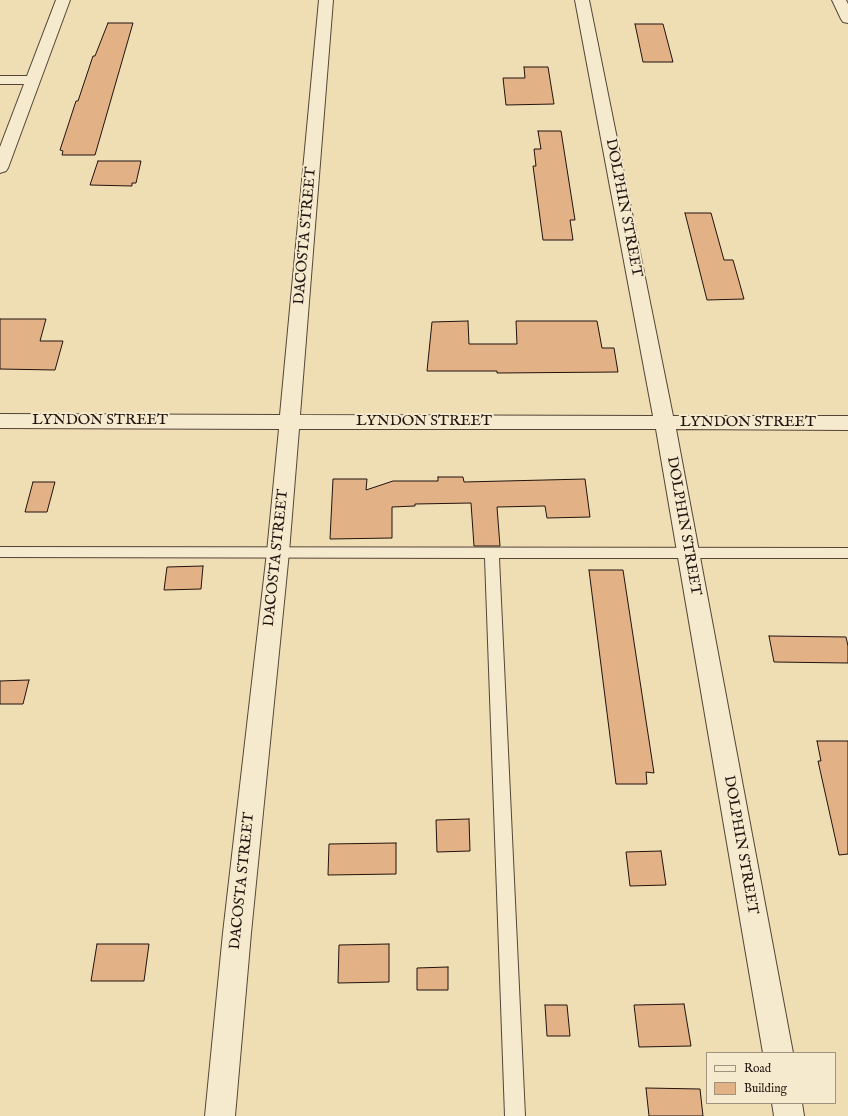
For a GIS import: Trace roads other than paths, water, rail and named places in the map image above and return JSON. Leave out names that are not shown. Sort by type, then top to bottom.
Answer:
[{"type":"street","points":[[0,168],[63,0]]},
{"type":"street","name":"DACOSTA STREET","points":[[220,1116],[239,917],[278,552],[326,0]]},
{"type":"street","name":"DOLPHIN STREET","points":[[582,0],[664,422],[778,1052]]},
{"type":"street","points":[[839,0],[848,19]]},
{"type":"street","points":[[0,80],[32,80]]},
{"type":"street","name":"LYNDON STREET","points":[[0,421],[848,423]]},
{"type":"street","points":[[787,1104],[789,1116]]},
{"type":"lane","points":[[0,552],[848,553]]},
{"type":"lane","points":[[492,552],[515,1116]]}]
